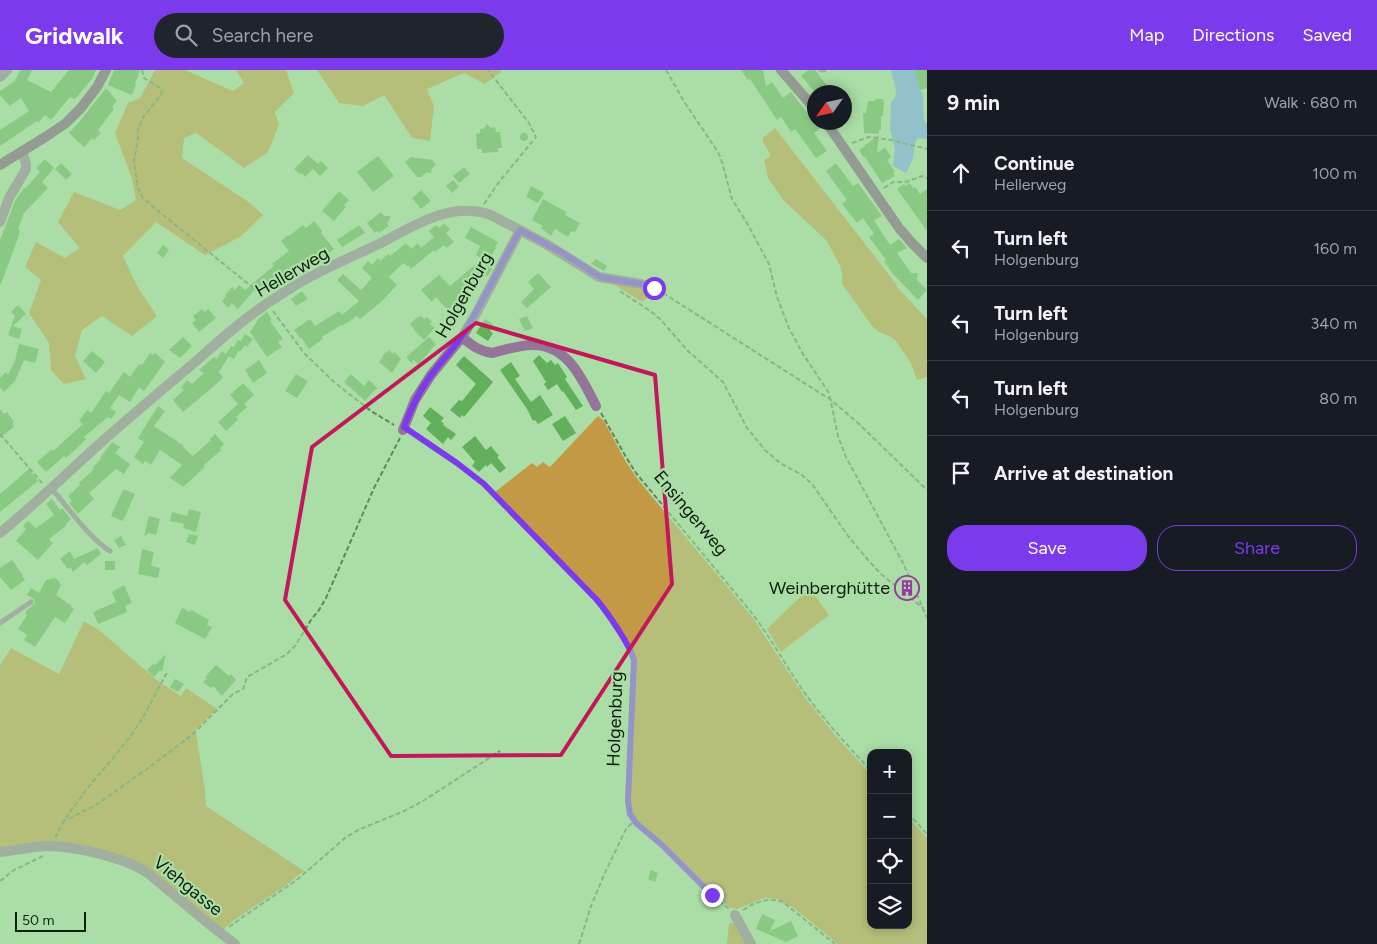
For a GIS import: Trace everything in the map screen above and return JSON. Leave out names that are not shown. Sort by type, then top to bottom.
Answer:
[{"type":"main road","points":[[0,165],[59,129],[73,117],[97,87],[106,70]]},
{"type":"main road","points":[[783,71],[807,100]]},
{"type":"main road","points":[[832,130],[906,236],[927,258]]},
{"type":"street","points":[[0,77],[7,70]]},
{"type":"street","points":[[0,222],[10,198],[26,169],[22,151]]},
{"type":"street","name":"Hellerweg","points":[[0,533],[239,323],[268,302],[320,272],[436,216],[457,211],[481,212],[498,218],[563,253],[600,277],[654,288]]},
{"type":"street","name":"Holgenburg","points":[[404,429],[411,409],[420,392],[462,337],[520,230]]},
{"type":"street","points":[[462,337],[476,348],[492,353],[532,345],[558,351],[578,373],[596,406]]},
{"type":"street","name":"Viehgasse","points":[[0,852],[50,846],[81,850],[129,863],[143,869],[163,884],[233,943]]},
{"type":"street","points":[[735,915],[751,944]]},
{"type":"lane","points":[[50,490],[102,546],[110,551]]},
{"type":"lane","points":[[0,623],[31,602]]},
{"type":"path","points":[[62,822],[104,800],[192,735],[233,694],[243,689],[247,677],[286,654],[295,646],[326,598],[374,488],[404,429],[371,411],[334,382],[304,353],[262,295],[143,198],[138,188],[134,162],[138,129],[144,116],[162,92],[160,88],[144,78],[142,70]]},
{"type":"path","points":[[481,212],[494,189],[536,137],[530,123],[488,70]]},
{"type":"path","points":[[666,70],[685,103],[718,152],[732,199],[769,264],[789,328],[803,354],[827,389],[840,445],[904,565],[927,618]]},
{"type":"path","points":[[843,146],[869,137],[891,140],[927,149]]},
{"type":"path","points":[[875,193],[892,182],[906,182],[922,176],[927,178]]},
{"type":"path","points":[[654,288],[831,400],[927,490]]},
{"type":"path","points":[[617,289],[661,320],[688,351],[723,382],[748,428],[765,450],[780,463],[802,475],[812,484],[848,536],[868,560],[881,574],[923,608]]},
{"type":"path","name":"Ensingerweg","points":[[596,406],[641,480],[755,617],[815,706],[867,767]]},
{"type":"path","name":"Holgenburg","points":[[404,429],[457,463],[495,494],[597,600],[633,655],[628,801],[630,814],[634,821]]},
{"type":"path","points":[[0,434],[50,490]]},
{"type":"path","points":[[0,881],[14,870],[44,856],[62,822],[82,793],[134,730],[168,670]]},
{"type":"path","points":[[223,934],[236,922],[298,880],[345,838],[360,829],[417,805],[500,751]]},
{"type":"path","points":[[912,817],[927,834]]},
{"type":"path","points":[[578,944],[604,875],[626,829],[634,821],[662,845],[735,915],[760,901],[768,899],[778,900],[795,910],[835,944]]},
{"type":"highlighted area","points":[[476,323],[655,375],[672,584],[561,755],[391,756],[285,600],[312,447]]},
{"type":"shaded area","points":[[155,70],[185,70],[233,91],[244,83],[236,70],[286,70],[294,93],[275,112],[279,125],[268,152],[244,168],[196,133],[184,138],[182,158],[250,203],[263,215],[240,237],[205,255],[156,222],[123,256],[137,286],[157,316],[132,336],[102,316],[82,330],[75,356],[86,379],[64,384],[51,370],[49,343],[29,313],[41,280],[25,267],[36,242],[65,258],[80,248],[58,222],[74,192],[120,210],[136,200],[132,179],[115,133],[128,103],[140,98]]},
{"type":"shaded area","points":[[317,70],[501,70],[501,72],[485,84],[464,73],[427,89],[434,106],[430,141],[412,138],[384,95],[363,106],[339,103]]},
{"type":"shaded area","points":[[775,128],[896,286],[927,319],[927,377],[917,380],[911,363],[896,341],[872,326],[842,284],[840,266],[827,241],[785,202],[768,178],[764,160],[771,156],[763,142],[763,138]]},
{"type":"shaded area","points":[[614,283],[654,292],[642,302]]},
{"type":"shaded area","points":[[598,416],[604,421],[626,462],[639,481],[753,618],[806,699],[867,771],[867,929],[912,929],[912,821],[927,838],[927,944],[838,944],[794,908],[778,899],[764,898],[737,909],[730,908],[661,842],[639,824],[631,811],[630,801],[636,666],[633,650],[597,598],[495,492],[532,463],[537,467],[543,462],[550,467]]},
{"type":"shaded area","points":[[811,590],[829,615],[781,652],[767,629],[799,598]]},
{"type":"shaded area","points":[[84,621],[100,631],[158,681],[181,696],[186,688],[217,709],[194,731],[196,733],[206,806],[304,871],[224,929],[220,929],[151,871],[86,849],[0,850],[0,665],[11,648],[59,674]]},
{"type":"shaded area","points":[[734,922],[747,944],[727,944],[729,924]]},
{"type":"water","points":[[891,70],[914,70],[923,97],[924,120],[927,124],[927,140],[918,138],[916,140],[913,158],[906,173],[893,166],[895,150],[890,128],[891,102],[895,98],[896,90]]},
{"type":"building","points":[[20,70],[32,70],[27,80],[51,92],[69,70],[96,70],[92,79],[77,97],[74,99],[70,97],[51,120],[45,115],[38,123],[37,121],[0,146],[0,130],[29,111],[21,98],[10,106],[0,95],[0,91],[15,81]]},
{"type":"building","points":[[114,70],[140,70],[132,95],[108,85]]},
{"type":"building","points":[[741,70],[763,70],[766,86],[772,82],[783,98],[791,92],[807,113],[807,130],[818,130],[814,133],[827,151],[816,158],[795,129],[791,132],[781,117],[777,120],[750,79],[748,80]]},
{"type":"building","points":[[808,70],[815,70],[827,85],[809,85],[801,76]]},
{"type":"building","points":[[914,70],[927,70],[927,88],[920,90]]},
{"type":"building","points":[[106,88],[117,101],[112,107],[114,109],[98,130],[101,133],[94,140],[92,138],[84,147],[69,133]]},
{"type":"building","points":[[875,99],[883,99],[884,103],[883,116],[881,116],[881,130],[879,130],[879,134],[864,133],[863,113],[866,113],[868,101],[875,101]]},
{"type":"building","points":[[487,124],[491,128],[495,127],[496,132],[500,132],[502,148],[498,148],[498,152],[482,153],[482,149],[477,149],[476,134],[480,133],[480,129],[483,129]]},
{"type":"building","points":[[524,133],[528,137],[524,141],[520,137]]},
{"type":"building","points":[[879,135],[877,153],[885,147],[891,157],[887,160],[895,172],[893,173],[895,176],[882,183],[859,150]]},
{"type":"building","points":[[308,155],[318,164],[321,161],[328,168],[320,176],[313,169],[305,177],[294,169]]},
{"type":"building","points":[[378,156],[394,176],[373,192],[357,172]]},
{"type":"building","points":[[411,157],[432,160],[436,165],[432,168],[431,173],[427,172],[421,177],[417,177],[405,162]]},
{"type":"building","points":[[45,159],[54,168],[42,182],[48,188],[24,213],[18,229],[20,230],[18,238],[0,284],[0,240],[15,201],[24,188],[40,172],[36,168]]},
{"type":"building","points":[[61,163],[72,174],[66,180],[55,169]]},
{"type":"building","points":[[836,163],[853,186],[858,183],[882,216],[874,220],[890,245],[899,239],[907,248],[897,253],[911,273],[918,273],[917,280],[927,290],[918,300],[893,274],[884,261],[886,260],[869,237],[874,234],[863,218],[857,223],[842,204],[847,200],[826,171]]},
{"type":"building","points":[[464,167],[470,174],[459,183],[453,176]]},
{"type":"building","points":[[453,180],[459,187],[452,193],[446,186]]},
{"type":"building","points":[[910,183],[920,194],[927,189],[927,231],[897,189],[904,184],[905,186]]},
{"type":"building","points":[[531,186],[544,193],[538,203],[526,197]]},
{"type":"building","points":[[421,190],[431,201],[421,209],[412,198]]},
{"type":"building","points":[[339,191],[349,200],[344,205],[346,207],[334,221],[322,211]]},
{"type":"building","points":[[543,199],[566,212],[565,215],[580,223],[575,232],[571,231],[568,237],[555,229],[551,236],[541,228],[543,226],[532,220]]},
{"type":"building","points":[[381,212],[384,216],[391,216],[387,224],[389,226],[379,233],[378,231],[375,233],[367,223]]},
{"type":"building","points":[[314,221],[334,249],[320,260],[318,258],[307,266],[304,267],[300,263],[276,287],[272,283],[262,291],[258,286],[238,309],[232,303],[228,308],[222,301],[232,287],[235,290],[239,285],[245,290],[274,266],[272,264],[289,251],[281,241],[303,225],[306,228]]},
{"type":"building","points":[[444,223],[450,229],[446,233],[454,242],[446,248],[444,245],[435,252],[434,250],[411,269],[403,263],[389,277],[397,285],[382,301],[360,319],[357,316],[341,325],[322,337],[323,339],[309,349],[294,330],[310,319],[315,326],[339,311],[342,315],[359,301],[337,280],[343,274],[361,290],[372,278],[362,268],[368,261],[372,265],[378,258],[380,261],[388,254],[390,256],[406,243],[411,249],[418,243],[421,248],[434,237],[429,231],[436,225],[439,228]]},
{"type":"building","points":[[359,225],[365,233],[342,247],[337,240]]},
{"type":"building","points":[[471,227],[498,242],[487,264],[493,267],[488,276],[486,275],[464,294],[467,297],[450,313],[436,297],[432,302],[421,290],[439,275],[450,286],[482,259],[476,255],[480,246],[465,238]]},
{"type":"building","points":[[163,245],[169,250],[163,258],[157,253]]},
{"type":"building","points":[[596,259],[607,266],[604,271],[591,264]]},
{"type":"building","points":[[538,273],[551,287],[527,308],[521,302],[534,289],[528,282]]},
{"type":"building","points":[[302,291],[308,299],[296,306],[291,299]]},
{"type":"building","points":[[18,305],[26,314],[13,326],[22,329],[19,339],[8,335],[15,316],[11,312]]},
{"type":"building","points":[[202,309],[205,312],[208,309],[216,318],[199,332],[192,323],[196,320],[193,316]]},
{"type":"building","points":[[267,312],[272,320],[270,321],[283,339],[278,342],[282,347],[267,357],[250,332],[259,318]]},
{"type":"building","points":[[421,316],[424,319],[427,317],[432,322],[430,324],[435,328],[424,340],[410,324],[417,317]]},
{"type":"building","points":[[527,316],[533,328],[525,331],[519,319]]},
{"type":"building","points":[[485,319],[493,324],[490,331],[493,333],[488,341],[476,333]]},
{"type":"building","points":[[245,334],[253,339],[247,347],[245,345],[240,352],[238,351],[234,359],[229,356],[219,372],[223,377],[221,380],[183,412],[173,400],[184,390],[181,388],[187,380],[192,384],[204,373],[199,370],[214,357],[217,359],[222,351],[226,354],[231,346],[234,347],[238,340],[241,341]]},
{"type":"building","points":[[183,337],[192,346],[180,358],[169,350]]},
{"type":"building","points":[[429,337],[436,344],[418,365],[414,360],[411,363],[406,357]]},
{"type":"building","points":[[19,344],[39,349],[35,363],[24,360],[15,381],[4,392],[0,387],[0,378],[6,372],[8,375],[15,361]]},
{"type":"building","points":[[389,350],[401,359],[392,373],[379,362],[382,356]]},
{"type":"building","points":[[92,351],[105,362],[96,373],[83,361]]},
{"type":"building","points":[[150,353],[153,355],[155,353],[165,362],[144,391],[139,387],[130,402],[119,395],[110,408],[116,412],[111,419],[108,417],[103,421],[84,437],[86,439],[74,451],[66,458],[64,456],[46,472],[37,462],[52,449],[53,451],[83,424],[79,421],[87,410],[91,413],[106,391],[109,393],[124,372],[130,377],[139,364],[142,365]]},
{"type":"building","points":[[539,355],[547,363],[551,360],[555,365],[558,363],[567,377],[565,379],[583,406],[576,410],[557,384],[548,390],[544,384],[546,382],[533,361]]},
{"type":"building","points":[[464,356],[493,382],[464,417],[462,415],[460,418],[450,410],[459,400],[462,401],[476,384],[456,365]]},
{"type":"building","points":[[259,360],[267,373],[253,383],[245,370]]},
{"type":"building","points":[[511,362],[520,376],[515,379],[531,402],[540,395],[553,415],[538,424],[535,420],[533,421],[500,370]]},
{"type":"building","points":[[296,374],[308,381],[297,398],[285,391]]},
{"type":"building","points":[[351,374],[364,386],[369,380],[377,388],[365,401],[344,382]]},
{"type":"building","points":[[243,383],[254,395],[244,404],[247,407],[236,417],[238,420],[226,431],[218,422],[238,404],[230,395]]},
{"type":"building","points":[[158,406],[165,411],[154,426],[184,446],[193,456],[215,434],[224,444],[220,448],[221,450],[203,466],[205,467],[183,487],[170,478],[182,465],[160,450],[151,465],[145,461],[143,464],[134,457],[144,442],[138,438]]},
{"type":"building","points":[[430,407],[444,418],[441,421],[443,425],[456,434],[451,440],[448,437],[443,444],[426,429],[431,423],[423,416]]},
{"type":"building","points":[[0,409],[4,414],[7,412],[14,422],[12,424],[14,426],[0,438]]},
{"type":"building","points":[[565,416],[576,433],[563,441],[552,424]]},
{"type":"building","points":[[475,436],[486,450],[491,446],[499,456],[497,457],[506,468],[500,473],[491,463],[479,472],[472,466],[475,462],[462,447]]},
{"type":"building","points":[[112,442],[120,447],[115,453],[130,464],[124,474],[116,469],[89,493],[94,499],[78,514],[69,503],[72,501],[68,496],[94,469],[93,467],[101,459]]},
{"type":"building","points":[[29,469],[38,481],[0,512],[0,494]]},
{"type":"building","points":[[123,490],[135,494],[123,521],[111,516]]},
{"type":"building","points":[[52,499],[60,510],[62,508],[71,519],[67,525],[49,539],[53,543],[38,560],[16,541],[26,529],[23,526],[28,521],[36,528],[54,515],[46,504]]},
{"type":"building","points":[[189,509],[201,512],[196,532],[183,528],[184,524],[170,521],[172,512],[187,516]]},
{"type":"building","points":[[149,516],[160,519],[156,535],[149,533],[144,536]]},
{"type":"building","points":[[189,534],[198,536],[195,545],[186,542]]},
{"type":"building","points":[[121,536],[126,545],[119,548],[114,540]]},
{"type":"building","points":[[98,548],[101,554],[87,565],[84,562],[73,572],[60,559],[70,551],[74,559]]},
{"type":"building","points":[[142,549],[154,552],[151,566],[160,568],[158,578],[138,574]]},
{"type":"building","points":[[12,560],[25,580],[11,590],[0,577],[0,568]]},
{"type":"building","points":[[105,561],[115,561],[115,570],[105,570]]},
{"type":"building","points":[[54,578],[61,585],[56,595],[74,609],[65,623],[55,617],[35,647],[24,640],[27,635],[18,629],[27,615],[25,614],[27,610],[35,603],[34,599],[27,595],[31,588],[39,593],[46,580]]},
{"type":"building","points":[[124,585],[132,603],[125,606],[127,612],[98,624],[93,612],[116,602],[112,592]]},
{"type":"building","points":[[182,608],[190,612],[191,610],[209,620],[207,625],[212,627],[205,639],[175,623]]},
{"type":"building","points":[[166,654],[162,672],[160,670],[154,677],[147,670]]},
{"type":"building","points":[[216,665],[229,676],[231,674],[236,680],[222,696],[213,686],[211,688],[203,682]]},
{"type":"building","points":[[175,679],[184,684],[178,692],[170,687]]},
{"type":"building","points":[[651,870],[658,873],[655,882],[648,879]]},
{"type":"building","points":[[762,914],[775,920],[770,931],[791,921],[798,936],[786,942],[756,929]]},
{"type":"place","name":"Weinberghütte","points":[[907,588]]},
{"type":"route","points":[[654,288],[600,277],[563,253],[520,230],[477,312],[462,337],[420,392],[404,427],[457,463],[495,494],[597,600],[608,615],[633,655],[634,660],[628,801],[630,814],[638,825],[662,845],[712,895]]}]
